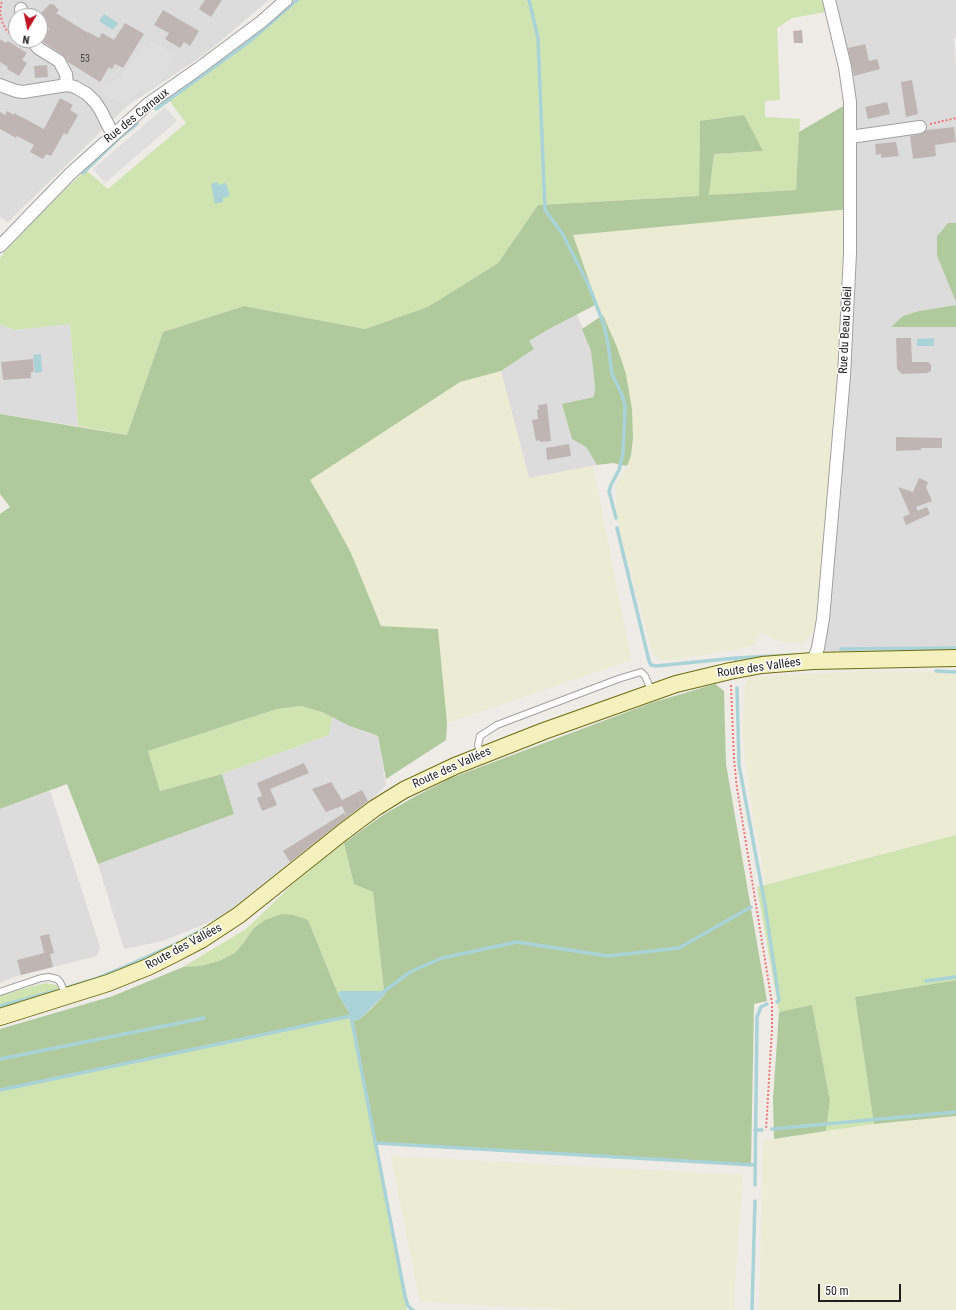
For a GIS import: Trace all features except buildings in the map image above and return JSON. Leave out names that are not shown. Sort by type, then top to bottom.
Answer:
[{"type":"main road","name":"Route des Vallées","points":[[0,1017],[108,983],[148,967],[201,940],[245,911],[343,832],[388,799],[419,782],[481,755],[652,692],[695,678],[762,665],[813,661],[956,658]]},
{"type":"street","name":"Rue des Carnaux","points":[[0,246],[70,174],[148,104],[254,27],[286,0]]},
{"type":"street","name":"Rue du Beau Soleil","points":[[813,661],[818,648],[823,619],[844,376],[850,253],[850,137],[848,83],[829,0]]},
{"type":"street","points":[[38,48],[59,61],[66,74],[67,84]]},
{"type":"street","points":[[0,85],[23,92],[67,84],[81,90],[95,102],[102,111],[113,135]]},
{"type":"street","points":[[850,137],[920,127]]},
{"type":"lane","points":[[481,755],[478,741],[480,736],[497,725],[618,679],[641,672],[645,676],[652,692]]},
{"type":"lane","points":[[0,992],[41,978],[49,977],[57,979],[60,982],[67,997]]},
{"type":"path","points":[[2,0],[0,13],[3,24],[8,32]]},
{"type":"path","points":[[920,127],[956,118]]},
{"type":"path","points":[[730,671],[737,788],[772,1003],[772,1029],[766,1130]]},
{"type":"shaded area","points":[[0,0],[269,0],[205,54],[127,106],[8,222],[0,217]]},
{"type":"shaded area","points":[[829,0],[956,0],[956,38],[954,38],[956,68],[956,223],[948,223],[937,236],[937,256],[956,305],[919,311],[891,326],[956,327],[956,658],[813,661],[850,137]]},
{"type":"shaded area","points":[[152,41],[176,56],[161,81],[124,101],[115,100],[101,91],[122,75],[143,46],[147,48]]},
{"type":"shaded area","points":[[165,107],[177,121],[105,183],[93,169]]},
{"type":"shaded area","points":[[577,314],[591,351],[595,386],[594,398],[562,405],[572,439],[586,447],[597,465],[529,478],[501,371],[534,349],[529,341]]},
{"type":"shaded area","points":[[0,324],[14,330],[70,324],[78,426],[0,414]]},
{"type":"shaded area","points":[[332,717],[367,733],[378,736],[386,785],[369,803],[352,814],[351,817],[290,862],[227,915],[163,941],[124,949],[98,864],[234,814],[222,774],[329,735]]},
{"type":"shaded area","points":[[50,791],[100,947],[97,956],[14,977],[0,983],[0,809]]},
{"type":"green space","points":[[295,0],[829,0],[831,11],[792,18],[777,28],[780,100],[765,101],[765,117],[800,119],[796,190],[709,195],[714,154],[763,151],[700,121],[699,196],[538,205],[498,263],[429,307],[365,329],[244,306],[163,332],[127,435],[78,426],[70,324],[14,330],[0,324],[0,258],[41,212],[86,170],[108,189],[186,123],[169,100],[251,42]]},
{"type":"green space","points":[[850,102],[850,209],[573,235],[597,304],[529,341],[534,349],[501,371],[460,382],[310,480],[351,553],[381,626],[438,629],[447,723],[446,740],[386,779],[378,736],[350,726],[322,712],[301,706],[277,709],[148,751],[160,791],[222,774],[234,814],[98,864],[67,784],[0,809],[0,514],[10,507],[0,494],[0,414],[127,435],[163,332],[244,306],[365,329],[428,307],[498,263],[538,205],[699,196],[700,121],[744,115],[763,151],[714,154],[709,195],[796,190],[799,132]]},
{"type":"green space","points":[[850,209],[823,619],[804,643],[787,643],[760,633],[757,637],[755,645],[750,647],[667,661],[661,660],[653,654],[620,533],[616,504],[616,485],[626,469],[631,456],[633,438],[626,374],[617,347],[597,304],[572,235]]},
{"type":"green space","points":[[948,223],[956,223],[956,302],[937,256],[937,236]]},
{"type":"green space","points":[[956,305],[956,327],[891,327],[903,316],[919,311]]},
{"type":"green space","points":[[603,315],[617,347],[626,374],[632,409],[633,438],[631,456],[627,466],[613,463],[597,465],[586,447],[572,439],[562,404],[594,397],[595,386],[591,351],[582,329]]},
{"type":"green space","points":[[501,371],[529,478],[593,466],[631,660],[447,723],[438,629],[381,626],[351,553],[309,480],[460,382]]},
{"type":"green space","points":[[864,671],[932,672],[956,675],[956,835],[766,884],[753,816],[742,734],[745,685],[747,679],[753,677]]},
{"type":"green space","points":[[715,684],[724,691],[726,764],[767,1001],[754,1004],[751,1164],[375,1143],[352,1021],[360,1019],[385,994],[373,892],[354,884],[344,843],[383,815],[451,778],[651,703]]},
{"type":"green space","points":[[301,706],[322,712],[332,717],[329,735],[222,774],[160,791],[148,751],[277,709]]},
{"type":"green space","points":[[956,835],[956,980],[855,997],[874,1124],[826,1131],[830,1101],[812,1006],[779,1012],[757,887]]},
{"type":"green space","points":[[344,843],[354,884],[373,892],[384,991],[341,991],[338,994],[308,920],[253,929],[235,953],[219,961],[200,966],[183,967],[246,929],[294,883]]},
{"type":"green space","points":[[282,914],[294,915],[308,920],[338,994],[351,1016],[0,1090],[0,1029],[113,996],[183,967],[200,966],[219,961],[235,953],[253,929],[265,920]]},
{"type":"green space","points":[[956,980],[956,1116],[874,1124],[855,997]]},
{"type":"green space","points":[[45,983],[56,985],[60,990],[0,1011],[0,995]]},
{"type":"green space","points":[[812,1005],[830,1101],[826,1131],[774,1139],[773,1099],[779,1012]]},
{"type":"green space","points":[[351,1016],[407,1310],[0,1310],[0,1090]]},
{"type":"green space","points":[[956,1116],[956,1310],[759,1310],[763,1141],[874,1124]]},
{"type":"green space","points":[[391,1156],[743,1175],[735,1284],[735,1310],[587,1310],[420,1302]]},
{"type":"water","points":[[104,14],[118,23],[113,30],[99,21]]},
{"type":"water","points":[[217,182],[218,185],[226,183],[230,196],[223,198],[223,202],[215,204],[211,184]]},
{"type":"water","points":[[934,338],[934,346],[917,346],[917,339]]},
{"type":"water","points":[[41,354],[42,372],[35,373],[33,355]]},
{"type":"water","points":[[340,991],[384,991],[385,994],[360,1019],[352,1021],[351,1016],[338,994]]},
{"type":"waterway","points":[[156,109],[250,41],[297,0]]},
{"type":"waterway","points":[[529,0],[538,38],[545,210],[562,233],[589,286],[604,325],[612,374],[622,395],[625,406],[623,453],[619,470],[609,491],[616,518]]},
{"type":"waterway","points":[[83,173],[118,139],[137,124]]},
{"type":"waterway","points":[[617,528],[651,665],[656,666],[736,658],[736,660]]},
{"type":"waterway","points":[[841,649],[956,648]]},
{"type":"waterway","points":[[736,658],[793,655]]},
{"type":"waterway","points":[[936,671],[956,672]]},
{"type":"waterway","points":[[737,688],[739,765],[765,905],[779,1000],[777,1002]]},
{"type":"waterway","points":[[382,993],[410,972],[442,958],[517,942],[608,956],[679,948],[751,907]]},
{"type":"waterway","points":[[185,939],[204,929]]},
{"type":"waterway","points":[[69,987],[95,979],[178,943]]},
{"type":"waterway","points":[[926,981],[956,977]]},
{"type":"waterway","points":[[0,1006],[55,991]]},
{"type":"waterway","points":[[755,1185],[757,1017],[761,1007],[767,1004]]},
{"type":"waterway","points":[[0,1090],[351,1016],[354,1014]]},
{"type":"waterway","points":[[351,1016],[405,1296],[408,1306],[413,1310]]},
{"type":"waterway","points":[[0,1059],[204,1018]]},
{"type":"waterway","points":[[772,1129],[956,1112]]},
{"type":"waterway","points":[[755,1130],[762,1130]]},
{"type":"waterway","points":[[375,1143],[755,1165]]},
{"type":"waterway","points":[[752,1310],[755,1201]]}]
